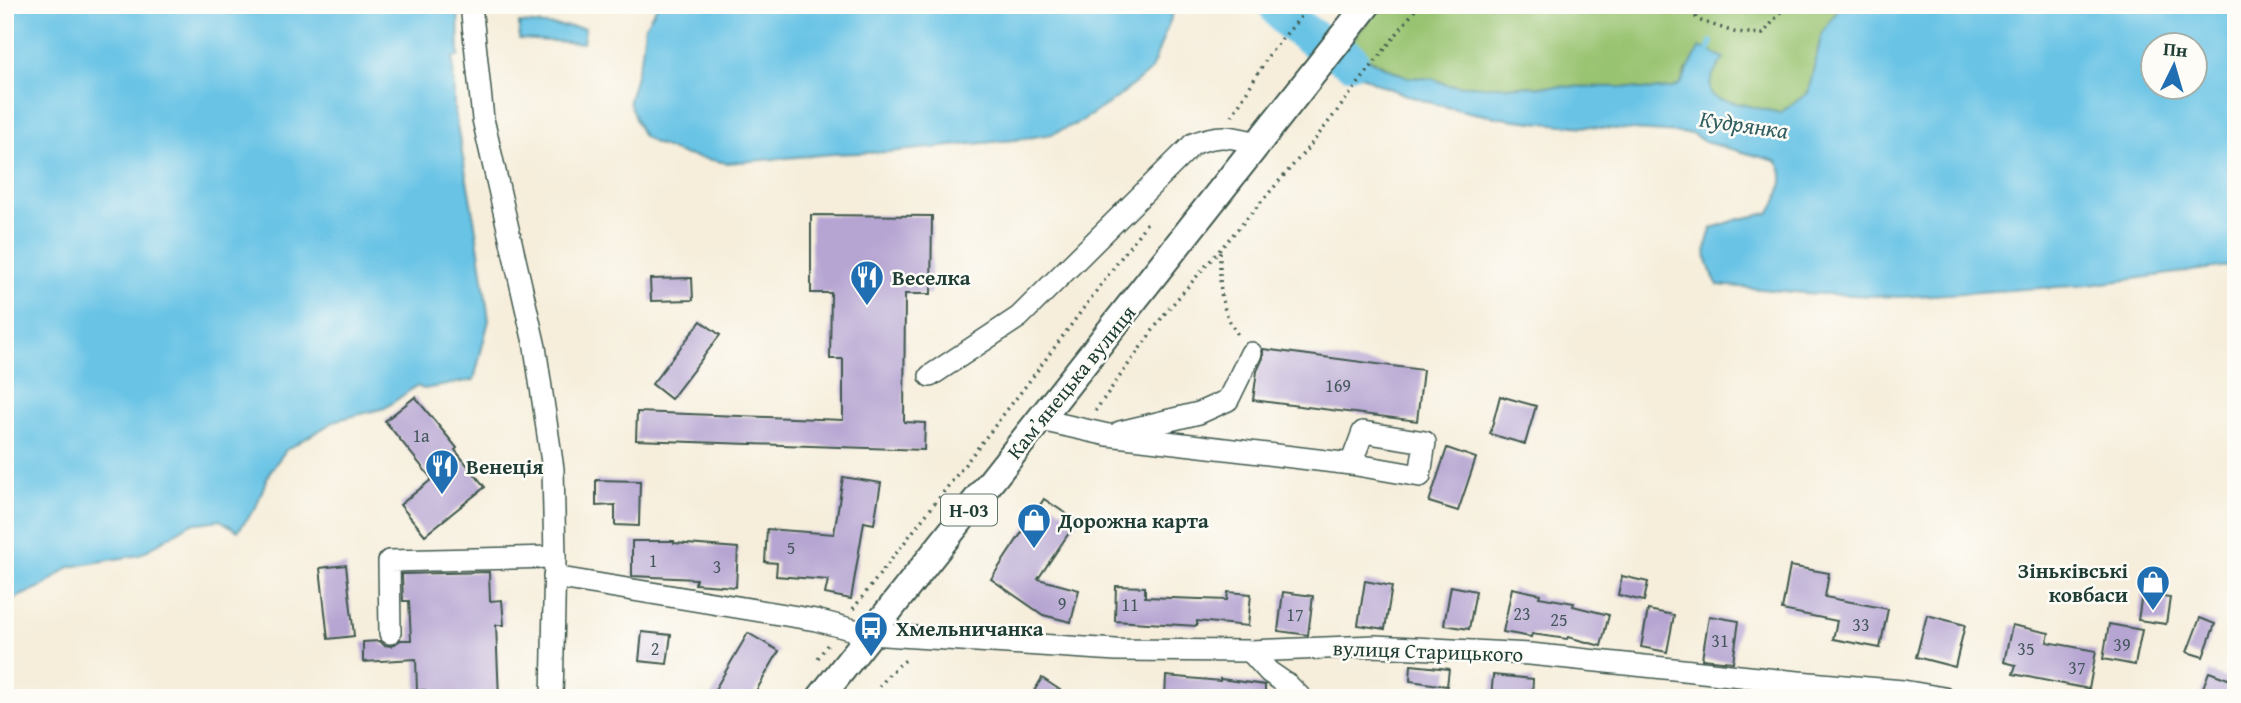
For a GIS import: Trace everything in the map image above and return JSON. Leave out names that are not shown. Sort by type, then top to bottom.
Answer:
[{"type":"main road","name":"Камʼянецька вулиця","points":[[820,698],[1367,5]]},
{"type":"street","points":[[471,5],[483,119],[535,347],[553,469],[555,567],[552,698]]},
{"type":"street","points":[[930,376],[1019,317],[1193,144],[1212,136],[1228,136],[1259,144]]},
{"type":"street","points":[[1108,435],[1199,413],[1228,400],[1251,353]]},
{"type":"street","points":[[1041,419],[1108,435],[1351,464],[1420,476],[1425,442],[1363,432],[1351,464]]},
{"type":"street","name":"вулиця Старицького","points":[[390,633],[389,561],[555,567],[816,620],[869,634],[1116,650],[1250,651],[1375,646],[1531,654],[1799,690],[1903,691],[1944,698]]},
{"type":"street","points":[[1250,651],[1269,672],[1301,698]]},
{"type":"path","points":[[1220,136],[1269,53],[1311,5]]},
{"type":"path","points":[[1082,429],[1166,312],[1313,142],[1419,5]]},
{"type":"path","points":[[1687,5],[1698,20],[1734,33],[1763,34],[1786,5]]},
{"type":"path","points":[[813,667],[840,626],[1031,379],[1149,220]]},
{"type":"path","points":[[1220,250],[1220,293],[1228,320],[1251,353]]},
{"type":"path","points":[[871,698],[890,673],[931,638]]},
{"type":"green space","points":[[1381,5],[1844,5],[1822,33],[1808,93],[1780,113],[1718,99],[1711,95],[1710,78],[1686,69],[1681,83],[1673,88],[1652,90],[1620,87],[1447,85],[1434,79],[1407,77],[1346,48]]},
{"type":"water","points":[[5,5],[456,5],[459,57],[453,57],[454,109],[489,320],[474,380],[424,389],[416,386],[385,408],[337,420],[286,450],[269,473],[256,507],[238,531],[220,520],[190,524],[139,555],[69,567],[45,585],[5,603]]},
{"type":"water","points":[[658,5],[1176,5],[1151,70],[1117,98],[1080,122],[1052,134],[888,152],[727,163],[681,154],[654,143],[642,135],[635,119],[629,101],[642,53],[645,26]]},
{"type":"water","points":[[1263,5],[1286,5],[1305,25],[1296,34],[1267,16]]},
{"type":"water","points":[[1844,5],[2236,5],[2236,265],[2089,285],[1900,297],[1804,293],[1718,285],[1706,250],[1712,228],[1769,213],[1779,194],[1782,180],[1782,173],[1776,161],[1705,142],[1692,134],[1535,122],[1458,110],[1420,100],[1372,81],[1301,37],[1308,28],[1407,77],[1434,79],[1447,85],[1469,86],[1620,87],[1652,90],[1673,88],[1681,83],[1700,47],[1724,58],[1711,80],[1711,95],[1718,99],[1780,113],[1808,93],[1822,33]]},
{"type":"water","points":[[519,23],[585,28],[583,43],[519,39]]},
{"type":"building","points":[[811,215],[932,216],[931,294],[905,294],[904,422],[925,423],[924,450],[636,440],[637,412],[843,420],[843,359],[830,359],[831,293],[811,293]]},
{"type":"building","points":[[692,278],[693,300],[651,301],[650,279]]},
{"type":"building","points":[[701,321],[720,335],[671,399],[652,384]]},
{"type":"building","points":[[1263,349],[1423,370],[1417,421],[1253,400]]},
{"type":"building","points":[[1500,396],[1536,406],[1525,444],[1490,434]]},
{"type":"building","points":[[415,397],[485,487],[425,535],[400,505],[432,479],[385,421]]},
{"type":"building","points":[[1447,448],[1476,458],[1458,511],[1429,502]]},
{"type":"building","points":[[843,477],[881,483],[874,524],[864,522],[851,599],[825,594],[828,580],[776,576],[777,563],[765,562],[767,529],[834,534]]},
{"type":"building","points":[[596,480],[640,481],[639,526],[615,525],[615,505],[596,506]]},
{"type":"building","points":[[1044,499],[1077,521],[1038,579],[1079,590],[1071,622],[1043,615],[991,579]]},
{"type":"building","points":[[632,541],[674,541],[738,548],[736,587],[695,584],[696,579],[632,576]]},
{"type":"building","points":[[346,565],[354,636],[328,639],[320,568]]},
{"type":"building","points":[[1790,566],[1829,573],[1825,597],[1888,609],[1880,648],[1833,639],[1837,621],[1782,610]]},
{"type":"building","points":[[489,572],[490,601],[502,600],[504,625],[496,625],[499,698],[422,698],[424,690],[417,691],[416,659],[363,662],[363,642],[380,641],[391,646],[401,640],[411,640],[409,601],[403,601],[402,574]]},
{"type":"building","points":[[1622,576],[1648,582],[1644,601],[1618,595]]},
{"type":"building","points":[[1365,581],[1392,586],[1385,629],[1358,625]]},
{"type":"building","points":[[1116,586],[1145,587],[1145,597],[1227,600],[1228,592],[1251,594],[1248,626],[1197,621],[1197,626],[1115,621]]},
{"type":"building","points":[[1451,586],[1476,591],[1469,629],[1444,625]]},
{"type":"building","points":[[1512,588],[1540,594],[1539,597],[1574,603],[1573,606],[1609,615],[1601,646],[1568,637],[1532,634],[1531,637],[1503,632]]},
{"type":"building","points":[[1283,592],[1313,596],[1308,635],[1278,631]]},
{"type":"building","points":[[2142,594],[2170,598],[2166,624],[2138,620]]},
{"type":"building","points":[[1648,610],[1674,615],[1667,652],[1641,647]]},
{"type":"building","points":[[1927,615],[1965,625],[1955,667],[1916,657]]},
{"type":"building","points":[[1709,616],[1739,621],[1733,662],[1702,659]]},
{"type":"building","points":[[2200,618],[2215,624],[2203,657],[2187,652]]},
{"type":"building","points":[[2109,624],[2142,630],[2135,665],[2103,659]]},
{"type":"building","points":[[2012,625],[2049,633],[2047,642],[2096,651],[2089,689],[2013,674],[2016,665],[2004,662]]},
{"type":"building","points":[[642,632],[671,635],[667,664],[639,661]]},
{"type":"building","points":[[748,633],[779,651],[752,698],[710,698]]},
{"type":"building","points":[[1411,665],[1449,669],[1447,686],[1410,681]]},
{"type":"building","points":[[2209,672],[2236,682],[2236,698],[2199,698]]},
{"type":"building","points":[[1493,675],[1533,679],[1532,698],[1491,698]]},
{"type":"building","points":[[1166,676],[1265,685],[1265,698],[1165,698]]},
{"type":"building","points":[[1042,678],[1072,698],[1030,698]]},
{"type":"waterway","name":"Кудрянка","points":[[1277,5],[1299,29],[1350,60]]},
{"type":"waterway","points":[[1723,11],[1725,5]]},
{"type":"waterway","points":[[1706,58],[1711,42]]},
{"type":"place","name":"Веселка","points":[[867,307]]},
{"type":"place","name":"Венеція","points":[[442,496]]},
{"type":"place","name":"Дорожна карта","points":[[1034,550]]},
{"type":"place","name":"Зіньківські ковбаси","points":[[2153,612]]},
{"type":"place","name":"Хмельничанка","points":[[871,658]]}]
